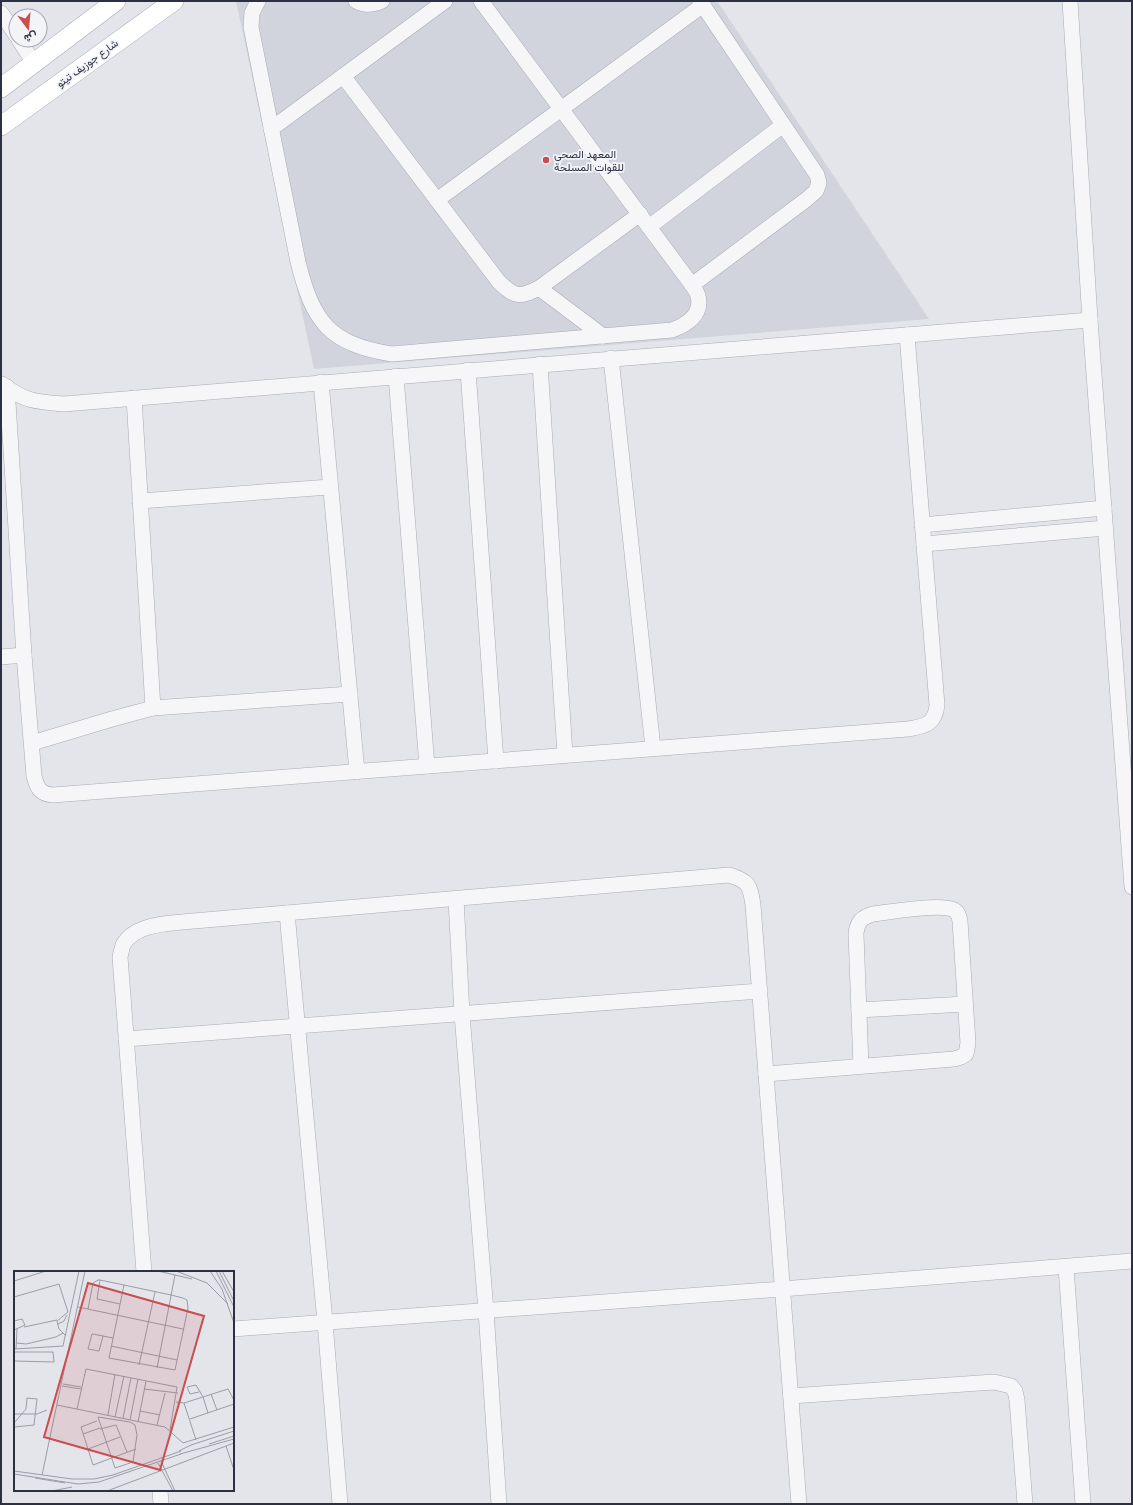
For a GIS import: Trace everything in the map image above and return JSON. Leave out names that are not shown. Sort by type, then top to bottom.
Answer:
[{"type":"main road","points":[[3,81],[34,63],[116,1]]},
{"type":"main road","name":"شارع جوزيف تيتو","points":[[1,126],[174,1]]},
{"type":"street","points":[[258,1],[252,12],[251,27],[298,262],[305,289],[312,307],[326,326],[340,338],[369,350],[392,354],[672,330],[684,325],[693,317],[698,307],[698,297],[692,285],[481,1]]},
{"type":"street","points":[[356,1],[365,5],[382,1]]},
{"type":"street","points":[[271,129],[444,1]]},
{"type":"street","points":[[1070,1],[1090,320],[1132,887]]},
{"type":"street","points":[[437,200],[562,109],[701,3],[816,175],[819,183],[816,191],[692,285]]},
{"type":"street","points":[[1,13],[8,23]]},
{"type":"street","points":[[24,48],[34,63]]},
{"type":"street","points":[[344,76],[499,282],[511,293],[519,295],[529,293],[539,288],[640,214]]},
{"type":"street","points":[[649,227],[783,125]]},
{"type":"street","points":[[539,288],[603,336]]},
{"type":"street","points":[[4,385],[21,397],[40,402],[64,404],[611,358],[1090,320]]},
{"type":"street","points":[[4,385],[24,655],[36,785],[40,791],[53,795],[908,729],[920,727],[930,722],[936,714],[937,705],[907,335]]},
{"type":"street","points":[[611,358],[653,748]]},
{"type":"street","points":[[540,364],[565,755]]},
{"type":"street","points":[[468,370],[496,761]]},
{"type":"street","points":[[396,376],[426,766]]},
{"type":"street","points":[[321,382],[357,772]]},
{"type":"street","points":[[134,398],[153,708]]},
{"type":"street","points":[[140,501],[330,486]]},
{"type":"street","points":[[922,526],[1104,508]]},
{"type":"street","points":[[924,544],[1105,528]]},
{"type":"street","points":[[1,657],[24,655]]},
{"type":"street","points":[[32,743],[112,718],[153,708],[350,694]]},
{"type":"street","points":[[144,1271],[120,957],[124,944],[135,933],[153,926],[174,923],[729,875],[743,879],[751,891],[753,905],[799,1504]]},
{"type":"street","points":[[456,899],[462,1014],[486,1310],[499,1504]]},
{"type":"street","points":[[766,1074],[954,1059],[966,1054],[968,1050],[959,916],[956,911],[941,907],[873,914],[865,916],[856,927],[861,1066]]},
{"type":"street","points":[[287,913],[325,1322],[340,1504]]},
{"type":"street","points":[[126,1039],[760,991]]},
{"type":"street","points":[[859,1010],[965,1004]]},
{"type":"street","points":[[234,1329],[782,1289],[1132,1261]]},
{"type":"street","points":[[1066,1267],[1083,1504]]},
{"type":"street","points":[[791,1396],[994,1382],[1011,1386],[1015,1391],[1017,1400],[1025,1504]]},
{"type":"street","points":[[160,1491],[162,1504]]},
{"type":"shaded area","name":"المعهد الصحي للقوات المسلحة","points":[[236,1],[717,1],[929,319],[314,369]]},
{"type":"place","name":"المعهد الصحي للقوات المسلحة","points":[[546,160]]}]
